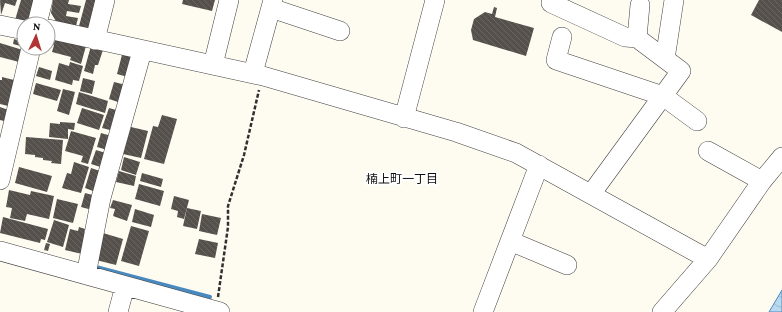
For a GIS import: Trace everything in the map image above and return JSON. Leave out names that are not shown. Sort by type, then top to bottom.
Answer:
[{"type":"street","points":[[39,16],[43,0]]},
{"type":"street","points":[[95,40],[105,0]]},
{"type":"street","points":[[213,65],[228,0]]},
{"type":"street","points":[[404,118],[435,0]]},
{"type":"street","points":[[665,59],[674,0]]},
{"type":"street","points":[[551,3],[626,37],[637,38],[681,71],[591,194]]},
{"type":"street","points":[[258,75],[272,4],[340,31]]},
{"type":"street","points":[[637,38],[640,5]]},
{"type":"street","points":[[0,24],[16,28]]},
{"type":"street","points":[[56,31],[142,51],[258,75],[456,132],[516,153],[708,259]]},
{"type":"street","points":[[562,37],[556,60],[663,96],[697,121]]},
{"type":"street","points":[[94,277],[101,198],[142,51]]},
{"type":"street","points":[[0,180],[30,56]]},
{"type":"street","points":[[708,150],[762,181]]},
{"type":"street","points":[[662,312],[708,259],[762,181],[782,157]]},
{"type":"street","points":[[483,312],[539,165]]},
{"type":"street","points":[[510,241],[567,265]]},
{"type":"street","points":[[0,251],[218,311]]},
{"type":"street","points":[[118,312],[125,286]]},
{"type":"path","points":[[218,311],[228,227],[228,206],[244,155],[258,75]]},
{"type":"water","points":[[782,290],[782,312],[769,312]]},
{"type":"building","points":[[0,0],[17,0],[15,6],[5,3],[1,15]]},
{"type":"building","points":[[21,0],[38,0],[34,16],[16,16]]},
{"type":"building","points":[[53,0],[69,0],[68,4],[81,6],[79,13],[67,11],[66,16],[78,18],[76,26],[57,23],[56,16],[53,16],[51,13]]},
{"type":"building","points":[[86,0],[97,0],[89,29],[79,26]]},
{"type":"building","points":[[183,0],[215,0],[212,11],[182,4]]},
{"type":"building","points":[[759,0],[782,0],[782,32],[751,15]]},
{"type":"building","points":[[494,7],[497,8],[495,17],[534,28],[526,56],[473,40],[471,30],[474,19],[485,12],[492,14]]},
{"type":"building","points":[[56,37],[86,46],[81,64],[70,60],[71,57],[56,53]]},
{"type":"building","points":[[14,39],[16,40],[16,45],[13,44]]},
{"type":"building","points":[[0,43],[16,48],[16,56],[25,56],[23,63],[0,57]]},
{"type":"building","points":[[91,46],[103,50],[98,65],[95,65],[93,74],[84,71]]},
{"type":"building","points":[[123,51],[137,55],[131,78],[117,74]]},
{"type":"building","points":[[70,62],[83,66],[79,81],[73,80],[72,85],[55,80],[59,63],[69,66]]},
{"type":"building","points":[[39,67],[52,71],[50,80],[36,76]]},
{"type":"building","points":[[2,77],[18,81],[12,107],[0,104],[0,80],[2,80]]},
{"type":"building","points":[[83,78],[95,81],[92,94],[80,91]]},
{"type":"building","points":[[114,82],[130,86],[124,104],[109,99]]},
{"type":"building","points":[[36,83],[61,90],[57,101],[33,94]]},
{"type":"building","points":[[63,89],[75,92],[69,115],[57,111]]},
{"type":"building","points":[[79,92],[108,101],[105,113],[76,104]]},
{"type":"building","points":[[0,107],[11,111],[8,122],[0,120]]},
{"type":"building","points":[[82,108],[104,115],[99,130],[77,123]]},
{"type":"building","points":[[109,108],[123,112],[110,130],[102,128]]},
{"type":"building","points":[[162,115],[177,119],[164,164],[144,159],[153,126],[158,127]]},
{"type":"building","points":[[60,122],[75,123],[74,130],[68,129],[68,139],[49,137],[50,123],[60,124]]},
{"type":"building","points":[[131,127],[148,131],[141,158],[123,154]]},
{"type":"building","points":[[71,131],[96,138],[88,164],[81,162],[83,156],[65,151]]},
{"type":"building","points":[[101,133],[115,137],[111,151],[97,147]]},
{"type":"building","points":[[26,137],[63,140],[61,164],[51,163],[52,161],[43,160],[43,158],[35,157],[35,155],[25,154]]},
{"type":"building","points":[[96,150],[112,155],[107,169],[91,164]]},
{"type":"building","points":[[124,157],[140,162],[136,175],[121,170]]},
{"type":"building","points":[[74,162],[89,167],[81,193],[62,188],[67,173],[71,174]]},
{"type":"building","points":[[19,167],[52,176],[47,192],[15,183]]},
{"type":"building","points":[[91,168],[106,173],[93,191],[85,188]]},
{"type":"building","points":[[119,171],[136,176],[134,186],[116,182]]},
{"type":"building","points":[[142,173],[163,179],[161,187],[140,181]]},
{"type":"building","points":[[139,184],[164,191],[160,206],[135,199]]},
{"type":"building","points":[[9,190],[30,195],[31,191],[54,196],[49,219],[27,214],[25,221],[10,218],[12,208],[6,207]]},
{"type":"building","points":[[85,193],[100,197],[96,211],[81,207]]},
{"type":"building","points":[[174,196],[189,200],[184,219],[177,217],[178,211],[171,209]]},
{"type":"building","points":[[57,199],[78,204],[73,223],[53,218]]},
{"type":"building","points":[[113,200],[132,205],[127,221],[113,216],[115,209],[110,208]]},
{"type":"building","points":[[187,208],[201,211],[197,229],[183,226]]},
{"type":"building","points":[[135,209],[154,215],[151,227],[132,222]]},
{"type":"building","points":[[202,214],[221,218],[217,235],[199,231]]},
{"type":"building","points":[[3,217],[48,229],[45,240],[41,239],[40,243],[0,233]]},
{"type":"building","points":[[54,220],[69,225],[63,247],[47,242]]},
{"type":"building","points":[[131,226],[149,231],[139,266],[121,261]]},
{"type":"building","points":[[79,227],[85,229],[84,232],[88,233],[82,254],[65,250],[70,229],[78,231]]},
{"type":"building","points":[[103,233],[123,239],[116,265],[96,260]]},
{"type":"building","points":[[199,239],[218,243],[215,258],[195,254]]},
{"type":"building","points":[[46,243],[50,244],[48,251],[44,250]]},
{"type":"waterway","points":[[96,267],[210,297]]},
{"type":"district","name":"楠上町一丁目","points":[[402,179]]}]
